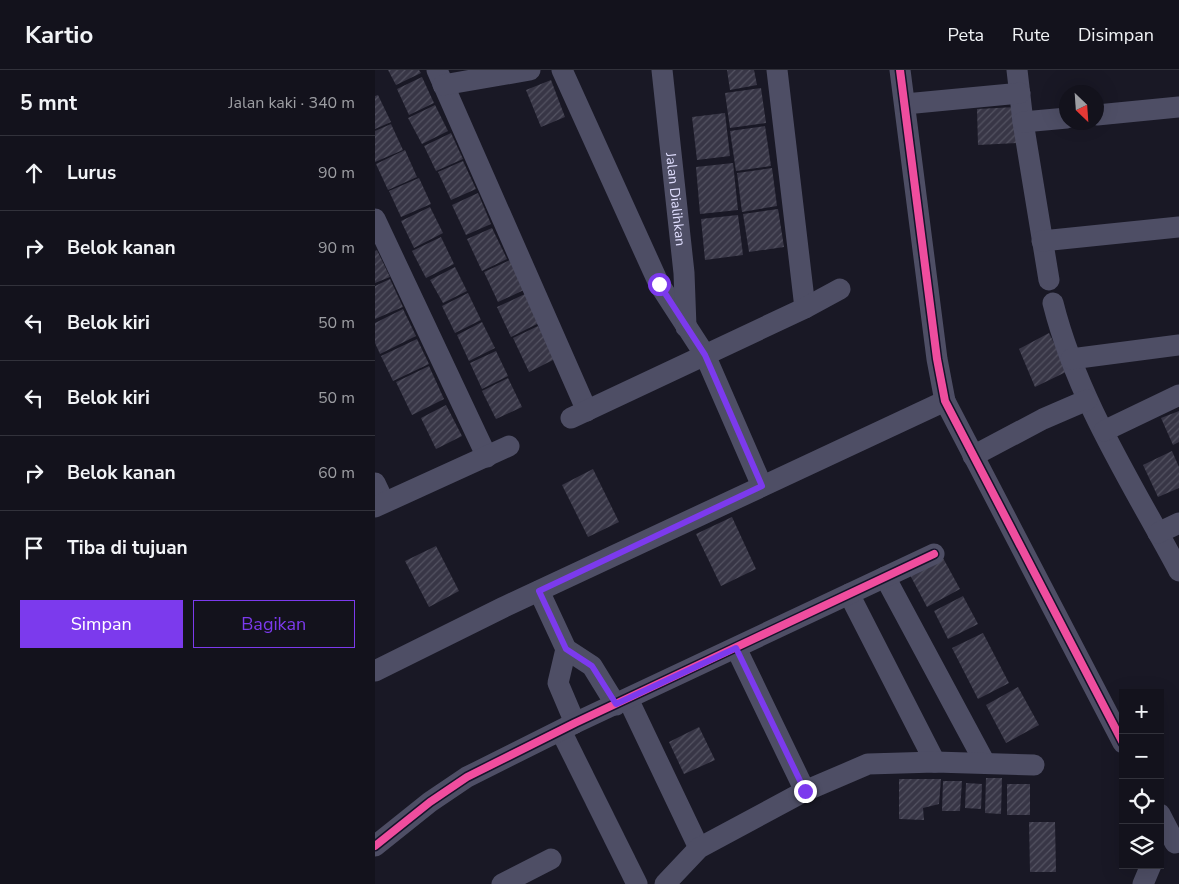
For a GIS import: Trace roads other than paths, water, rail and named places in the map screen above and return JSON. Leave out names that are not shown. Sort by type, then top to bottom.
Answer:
[{"type":"street","points":[[530,70],[440,77],[579,414],[805,308],[840,289]]},
{"type":"street","points":[[562,70],[659,284],[705,355],[762,486]]},
{"type":"street","name":"Jalan Dialihkan","points":[[662,70],[684,273],[686,328]]},
{"type":"street","points":[[777,70],[805,308]]},
{"type":"street","points":[[900,70],[937,359],[945,401],[1119,735]]},
{"type":"street","points":[[1017,70],[1023,122],[1049,280]]},
{"type":"street","points":[[905,104],[1019,93]]},
{"type":"street","points":[[1104,114],[1179,107]]},
{"type":"street","points":[[1023,122],[1059,119]]},
{"type":"street","points":[[375,219],[487,457]]},
{"type":"street","points":[[1042,242],[1179,227]]},
{"type":"street","points":[[1053,303],[1061,335],[1087,400],[1179,571]]},
{"type":"street","points":[[1071,359],[1179,345]]},
{"type":"street","points":[[1104,431],[1179,395]]},
{"type":"street","points":[[973,456],[1043,419],[1087,400]]},
{"type":"street","points":[[375,671],[539,591],[945,401]]},
{"type":"street","points":[[375,482],[379,505],[509,446]]},
{"type":"street","points":[[1159,533],[1179,523]]},
{"type":"street","points":[[375,846],[430,802],[467,777],[568,727],[934,554]]},
{"type":"street","points":[[885,577],[985,763]]},
{"type":"street","points":[[539,591],[566,649],[592,666],[622,702],[699,848]]},
{"type":"street","points":[[849,594],[935,762]]},
{"type":"street","points":[[736,648],[805,791]]},
{"type":"street","points":[[566,649],[558,682],[568,727],[637,884]]},
{"type":"street","points":[[665,884],[699,848],[805,791],[868,764],[935,762],[1034,765]]},
{"type":"street","points":[[1163,824],[1171,846]]},
{"type":"street","points":[[505,883],[551,859]]},
{"type":"street","points":[[1143,884],[1149,869]]}]
